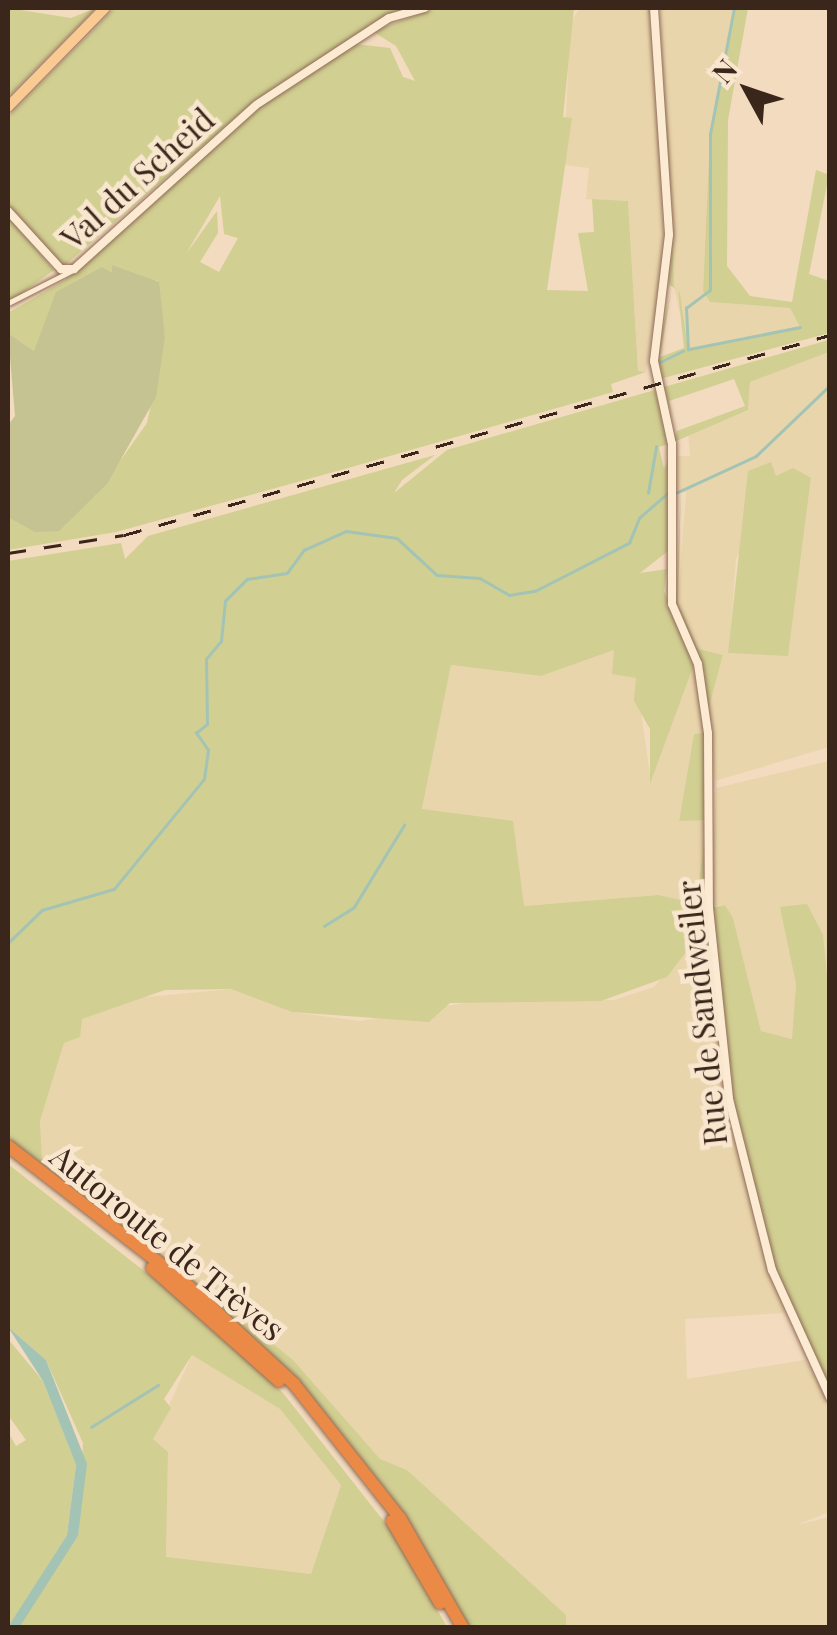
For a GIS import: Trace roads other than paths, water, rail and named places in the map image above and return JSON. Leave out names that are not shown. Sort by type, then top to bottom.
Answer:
[{"type":"highway","name":"Autoroute de Trèves","points":[[8,1146],[184,1282],[294,1384],[400,1518],[463,1628]]},
{"type":"highway","name":"Autoroute de Trèves","points":[[8,1157],[203,1310],[287,1390],[393,1522],[454,1628]]},
{"type":"main road","points":[[8,107],[105,8]]},
{"type":"main road","name":"Val du Scheid","points":[[74,269],[258,104],[389,18],[425,8]]},
{"type":"main road","name":"Rue de Sandweiler","points":[[654,8],[669,235],[654,361],[672,492],[672,604],[698,664],[710,750],[709,908],[732,1110],[776,1282],[830,1397]]},
{"type":"main road","points":[[8,211],[56,264],[74,269]]},
{"type":"street","name":"Val du Scheid","points":[[50,286],[56,264]]},
{"type":"street","name":"Val du Scheid","points":[[8,303],[50,286],[74,269]]},
{"type":"waterway","points":[[688,350],[686,308],[710,290],[710,134],[734,8]]},
{"type":"waterway","points":[[689,349],[800,327]]},
{"type":"waterway","points":[[658,363],[683,351]]},
{"type":"waterway","points":[[676,493],[756,456],[830,385]]},
{"type":"waterway","points":[[648,493],[656,447]]},
{"type":"waterway","points":[[8,943],[42,910],[114,889],[204,779],[208,750],[196,733],[207,724],[206,659],[221,641],[225,601],[247,579],[287,573],[304,550],[346,531],[397,538],[437,575],[480,578],[509,595],[535,591],[629,543],[639,518],[667,494]]},
{"type":"waterway","points":[[324,926],[354,907],[404,825]]},
{"type":"waterway","points":[[91,1427],[158,1385]]},
{"type":"railway","points":[[8,553],[124,535],[830,335]]}]
